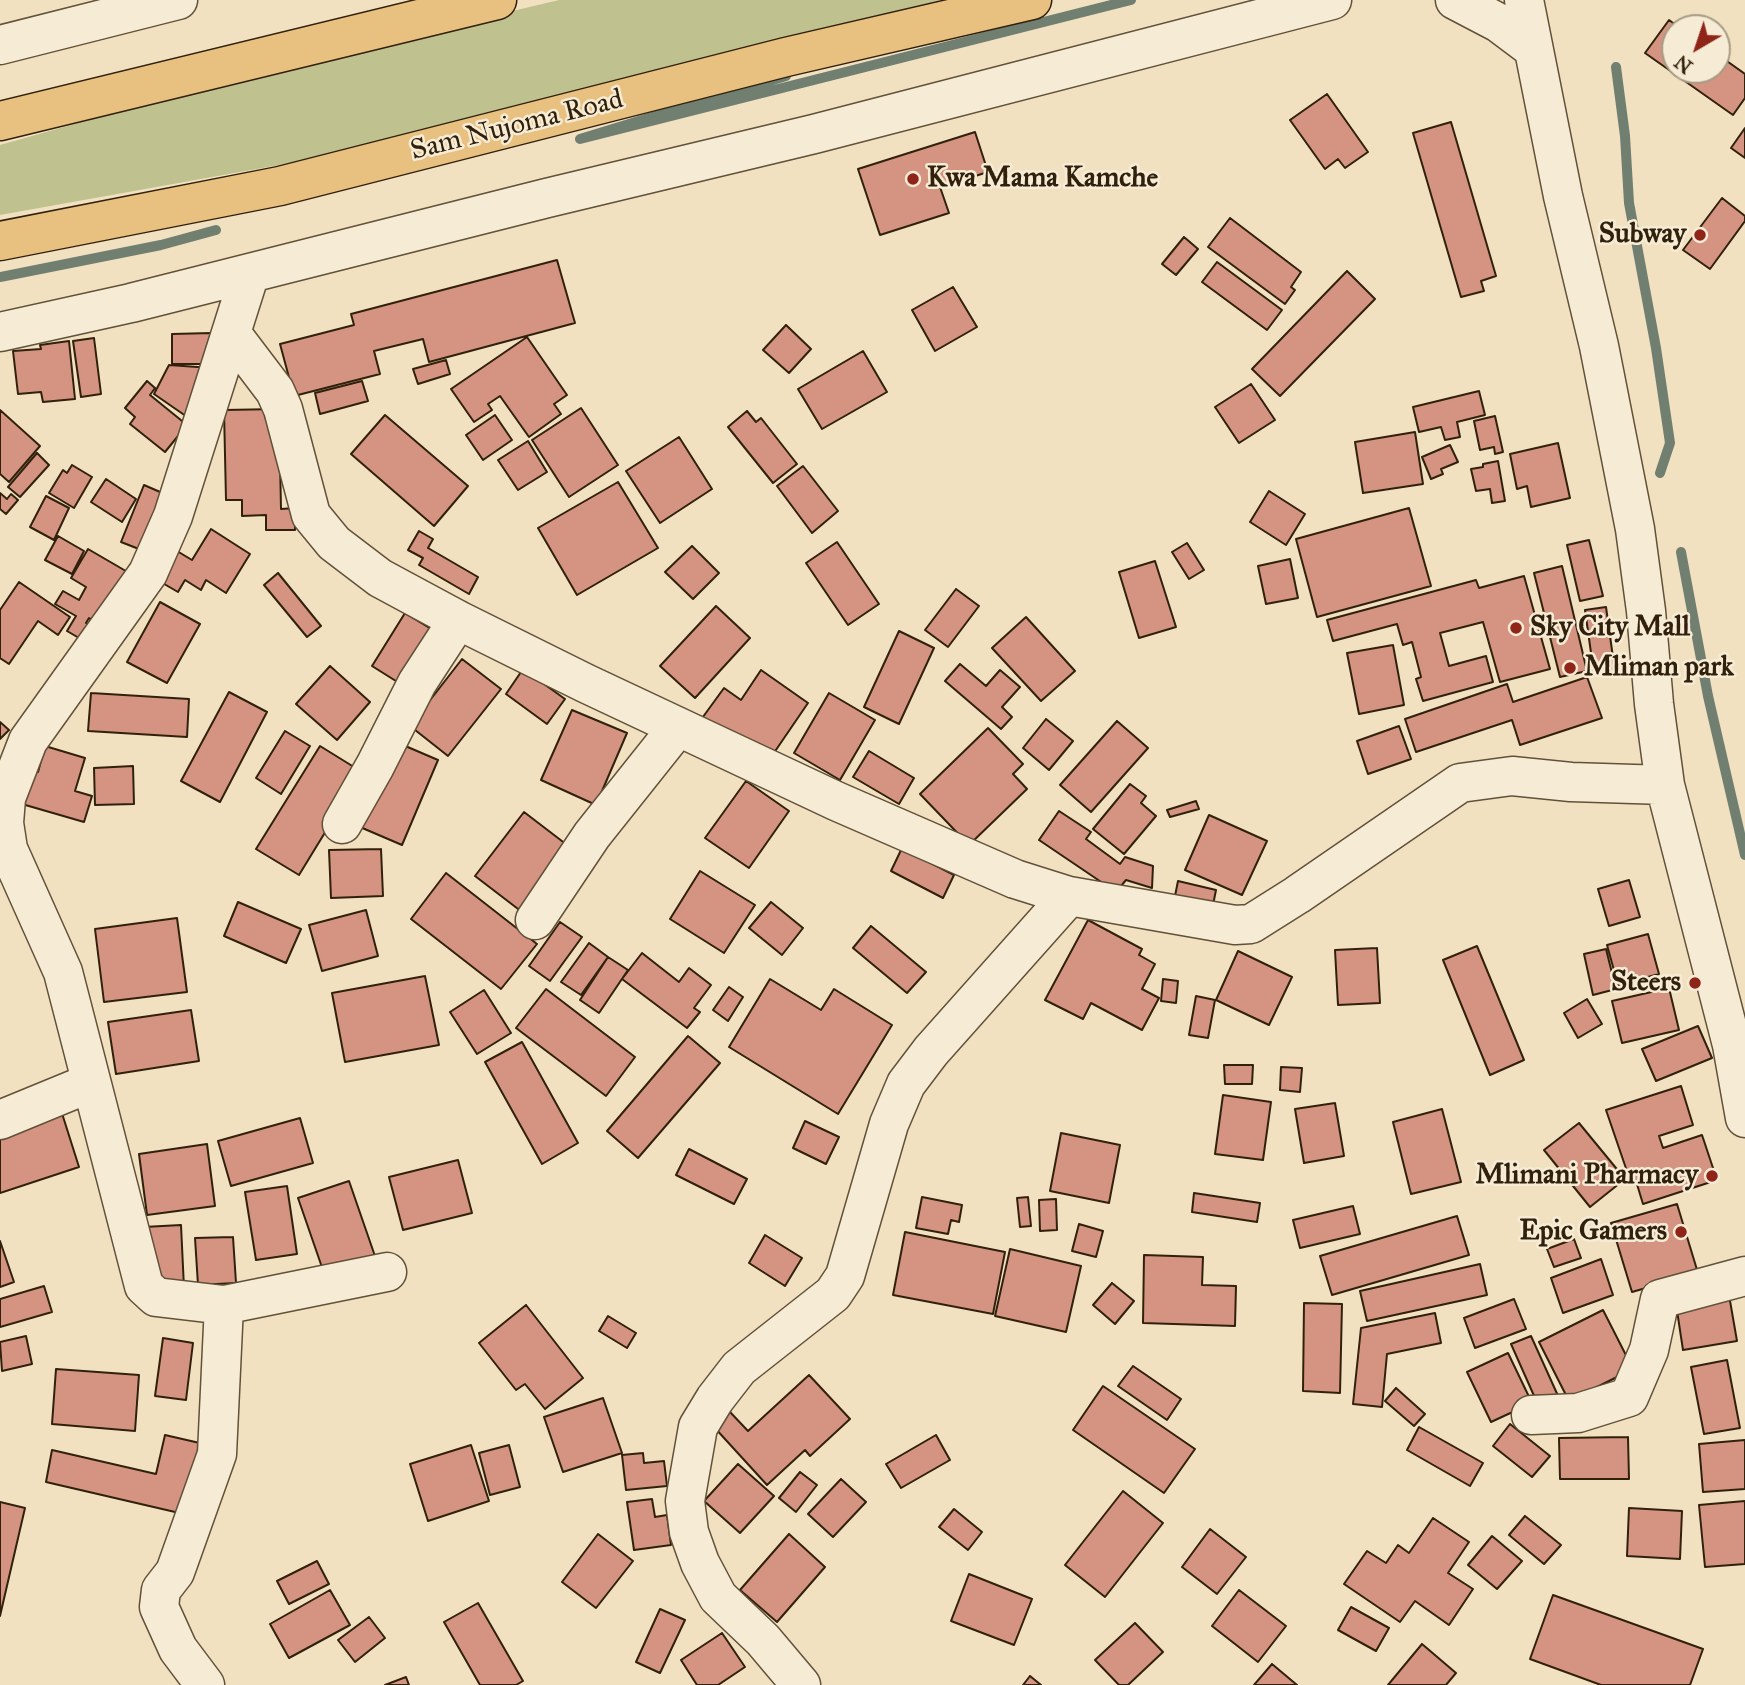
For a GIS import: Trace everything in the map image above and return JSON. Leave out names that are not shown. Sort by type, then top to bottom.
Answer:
[{"type":"main road","points":[[0,121],[497,0]]},
{"type":"main road","name":"Sam Nujoma Road","points":[[0,240],[280,186],[786,57],[1032,0]]},
{"type":"street","points":[[0,45],[178,0]]},
{"type":"street","points":[[0,332],[131,303],[560,194],[841,128],[1332,0]]},
{"type":"street","points":[[1455,0],[1499,23],[1531,47]]},
{"type":"street","points":[[1524,0],[1531,47],[1599,346],[1635,529],[1665,785],[1732,1045],[1745,1118]]},
{"type":"street","points":[[250,273],[173,516],[148,573],[28,741],[6,798],[4,824],[8,849],[63,972],[144,1286],[156,1297],[224,1305],[387,1272]]},
{"type":"street","points":[[231,333],[264,376],[283,409],[311,515],[334,543],[380,578],[458,620],[678,727],[1015,880],[1069,897],[1235,925],[1251,924],[1460,783],[1512,776],[1571,782],[1665,785]]},
{"type":"street","points":[[342,824],[417,684],[458,620]]},
{"type":"street","points":[[535,920],[592,835],[678,727]]},
{"type":"street","points":[[792,1682],[763,1640],[718,1597],[700,1563],[689,1532],[685,1501],[698,1427],[739,1368],[833,1294],[845,1276],[889,1124],[905,1084],[931,1051],[1069,897]]},
{"type":"street","points":[[0,1120],[90,1083]]},
{"type":"street","points":[[1531,1415],[1578,1413],[1629,1398],[1649,1350],[1660,1299],[1745,1276]]},
{"type":"street","points":[[205,1685],[178,1649],[159,1606],[161,1591],[175,1572],[216,1454],[224,1305]]},
{"type":"green space","points":[[559,0],[941,0],[307,160],[0,215],[0,145],[277,67]]},
{"type":"building","points":[[1661,31],[1661,64],[1645,53]]},
{"type":"building","points":[[1731,64],[1745,74],[1745,98],[1733,115],[1689,84],[1731,84]]},
{"type":"building","points":[[1327,94],[1368,152],[1345,168],[1338,159],[1325,169],[1290,120]]},
{"type":"building","points":[[1451,122],[1496,276],[1481,281],[1484,291],[1461,297],[1413,133]]},
{"type":"building","points":[[1745,128],[1745,158],[1731,148]]},
{"type":"building","name":"Kwa Mama Kamche","points":[[975,132],[988,172],[940,187],[949,213],[880,235],[858,169]]},
{"type":"building","points":[[1722,198],[1745,216],[1745,221],[1710,269],[1683,250]]},
{"type":"building","points":[[1230,218],[1301,272],[1291,287],[1295,290],[1285,304],[1208,247]]},
{"type":"building","points":[[1184,237],[1198,249],[1176,275],[1162,264]]},
{"type":"building","points":[[557,260],[575,323],[429,362],[423,339],[374,351],[380,374],[294,396],[280,344],[354,325],[351,314]]},
{"type":"building","points":[[1217,262],[1282,310],[1267,330],[1202,282]]},
{"type":"building","points":[[1347,271],[1375,299],[1280,396],[1252,369]]},
{"type":"building","points":[[953,287],[977,327],[935,351],[912,310]]},
{"type":"building","points":[[786,325],[811,349],[789,373],[763,350]]},
{"type":"building","points":[[212,333],[212,364],[172,364],[172,334]]},
{"type":"building","points":[[527,337],[567,395],[554,404],[561,414],[529,437],[500,396],[488,404],[492,410],[474,422],[451,389]]},
{"type":"building","points":[[94,338],[101,394],[81,397],[73,341]]},
{"type":"building","points":[[69,341],[75,399],[43,402],[41,392],[18,394],[13,351],[41,349],[40,345]]},
{"type":"building","points":[[863,351],[887,392],[822,429],[798,389]]},
{"type":"building","points":[[446,360],[450,374],[418,384],[413,369]]},
{"type":"building","points":[[169,365],[212,368],[193,421],[154,394]]},
{"type":"building","points":[[147,381],[155,388],[150,395],[187,425],[165,452],[130,424],[135,417],[125,408]]},
{"type":"building","points":[[362,381],[368,401],[320,414],[315,393]]},
{"type":"building","points":[[1251,384],[1275,420],[1239,443],[1215,407]]},
{"type":"building","points":[[1479,391],[1485,415],[1457,422],[1460,437],[1445,440],[1441,427],[1419,432],[1413,407]]},
{"type":"building","points":[[581,408],[618,465],[569,497],[532,440]]},
{"type":"building","points":[[279,409],[281,509],[295,508],[295,530],[266,530],[266,515],[242,516],[242,500],[226,500],[224,410]]},
{"type":"building","points":[[0,410],[40,446],[9,482],[0,474]]},
{"type":"building","points":[[747,411],[756,422],[761,418],[797,464],[773,483],[728,427]]},
{"type":"building","points":[[385,415],[468,486],[434,526],[351,454]]},
{"type":"building","points":[[495,415],[512,440],[483,460],[466,435]]},
{"type":"building","points":[[1495,416],[1503,452],[1495,454],[1494,447],[1480,450],[1474,421]]},
{"type":"building","points":[[1415,432],[1423,484],[1363,493],[1355,442]]},
{"type":"building","points":[[679,437],[712,489],[660,523],[626,471]]},
{"type":"building","points":[[528,441],[547,472],[518,490],[498,460]]},
{"type":"building","points":[[1558,443],[1570,498],[1531,507],[1527,486],[1517,489],[1510,454]]},
{"type":"building","points":[[1450,445],[1458,462],[1441,469],[1443,474],[1431,479],[1422,457]]},
{"type":"building","points":[[37,453],[49,465],[20,497],[8,487]]},
{"type":"building","points":[[1498,461],[1505,501],[1492,503],[1490,489],[1476,491],[1471,469]]},
{"type":"building","points":[[72,465],[92,477],[74,508],[49,493],[63,470],[67,473]]},
{"type":"building","points":[[803,466],[838,511],[812,533],[777,486]]},
{"type":"building","points":[[106,479],[136,499],[122,522],[91,502]]},
{"type":"building","points":[[618,482],[658,548],[577,595],[538,528]]},
{"type":"building","points":[[144,485],[167,495],[144,551],[121,542]]},
{"type":"building","points":[[1269,491],[1305,514],[1286,545],[1250,522]]},
{"type":"building","points":[[0,493],[7,499],[11,494],[18,500],[6,514],[0,509]]},
{"type":"building","points":[[46,496],[69,508],[54,540],[30,527]]},
{"type":"building","points":[[1409,508],[1431,586],[1317,617],[1296,539]]},
{"type":"building","points":[[211,529],[250,554],[226,593],[206,580],[201,590],[185,580],[178,592],[159,581],[177,551],[192,560]]},
{"type":"building","points":[[419,531],[433,539],[428,548],[478,577],[469,594],[419,565],[423,558],[408,550]]},
{"type":"building","points":[[58,536],[84,551],[72,574],[45,560]]},
{"type":"building","points":[[1589,540],[1603,596],[1580,601],[1567,545]]},
{"type":"building","points":[[837,542],[879,604],[848,625],[806,563]]},
{"type":"building","points":[[1187,543],[1204,570],[1189,579],[1172,552]]},
{"type":"building","points":[[692,546],[719,573],[693,599],[665,572]]},
{"type":"building","points":[[88,549],[131,574],[101,625],[89,618],[86,623],[99,631],[91,645],[67,631],[76,616],[55,604],[63,591],[79,600],[86,587],[71,578]]},
{"type":"building","points":[[1290,559],[1298,598],[1266,604],[1258,566]]},
{"type":"building","points":[[1155,561],[1176,627],[1139,638],[1119,572]]},
{"type":"building","points":[[1562,566],[1587,671],[1560,677],[1534,573]]},
{"type":"building","points":[[278,573],[321,626],[307,637],[264,585]]},
{"type":"building","points":[[1524,576],[1550,669],[1500,682],[1483,622],[1440,633],[1449,666],[1486,656],[1493,682],[1423,701],[1416,679],[1421,677],[1412,642],[1403,645],[1397,624],[1333,641],[1327,620],[1476,580],[1479,588]]},
{"type":"building","points":[[19,582],[70,617],[58,635],[38,621],[9,664],[0,658],[0,610]]},
{"type":"building","points":[[956,589],[979,606],[948,647],[925,630]]},
{"type":"building","points":[[160,602],[200,624],[167,683],[127,662]]},
{"type":"building","points":[[716,606],[750,638],[695,698],[660,666]]},
{"type":"building","points":[[1606,607],[1615,672],[1594,674],[1585,610]]},
{"type":"building","points":[[405,613],[441,635],[407,688],[372,666]]},
{"type":"building","points":[[1026,617],[1075,671],[1041,701],[992,648]]},
{"type":"building","points":[[899,631],[934,648],[899,724],[864,707]]},
{"type":"building","points":[[1393,645],[1404,705],[1359,714],[1347,653]]},
{"type":"building","points":[[462,659],[501,689],[448,756],[410,726]]},
{"type":"building","points":[[960,664],[986,686],[1000,670],[1020,687],[1002,707],[1012,717],[1001,729],[945,681]]},
{"type":"building","points":[[330,666],[370,702],[337,740],[296,704]]},
{"type":"building","points":[[523,669],[565,699],[547,724],[506,694]]},
{"type":"building","points":[[761,670],[808,703],[765,766],[700,721],[724,688],[741,700]]},
{"type":"building","points":[[1587,677],[1602,718],[1520,745],[1512,720],[1416,752],[1405,719],[1507,684],[1513,702]]},
{"type":"building","points":[[229,692],[267,712],[220,802],[181,781]]},
{"type":"building","points":[[91,693],[189,699],[187,737],[88,731]]},
{"type":"building","points":[[829,693],[875,720],[840,780],[794,753]]},
{"type":"building","points":[[572,710],[627,733],[596,805],[541,780]]},
{"type":"building","points":[[1046,719],[1073,741],[1049,770],[1023,748]]},
{"type":"building","points":[[1117,721],[1148,748],[1091,812],[1060,785]]},
{"type":"building","points":[[0,722],[9,730],[0,739]]},
{"type":"building","points":[[1399,726],[1411,759],[1368,774],[1357,741]]},
{"type":"building","points":[[988,728],[1023,764],[1013,774],[1027,789],[969,845],[920,794]]},
{"type":"building","points":[[285,731],[310,746],[281,794],[256,778]]},
{"type":"building","points":[[396,742],[438,760],[402,845],[360,827]]},
{"type":"building","points":[[45,746],[85,758],[75,791],[92,796],[84,822],[15,802],[25,768],[38,772]]},
{"type":"building","points":[[320,746],[362,772],[299,875],[256,849]]},
{"type":"building","points":[[869,751],[914,778],[899,804],[853,777]]},
{"type":"building","points":[[133,766],[134,804],[95,805],[94,768]]},
{"type":"building","points":[[746,781],[789,811],[749,868],[705,838]]},
{"type":"building","points":[[1130,784],[1146,796],[1141,803],[1156,816],[1124,854],[1093,829]]},
{"type":"building","points":[[1196,801],[1199,809],[1170,817],[1167,810]]},
{"type":"building","points":[[1059,811],[1091,832],[1086,839],[1120,864],[1125,857],[1153,866],[1152,888],[1126,880],[1116,892],[1039,840]]},
{"type":"building","points":[[524,812],[571,848],[522,912],[475,876]]},
{"type":"building","points":[[1209,815],[1267,841],[1242,895],[1185,870]]},
{"type":"building","points":[[902,848],[954,875],[943,898],[891,871]]},
{"type":"building","points":[[381,849],[383,896],[331,898],[329,850]]},
{"type":"building","points":[[700,871],[755,905],[724,953],[670,919]]},
{"type":"building","points":[[446,873],[537,944],[501,989],[411,919]]},
{"type":"building","points":[[1629,880],[1640,917],[1609,926],[1598,889]]},
{"type":"building","points":[[1178,881],[1216,890],[1212,910],[1174,901]]},
{"type":"building","points":[[238,902],[301,929],[286,963],[224,936]]},
{"type":"building","points":[[771,902],[803,928],[782,955],[749,928]]},
{"type":"building","points":[[366,910],[378,956],[322,971],[309,925]]},
{"type":"building","points":[[177,918],[187,992],[104,1002],[95,929]]},
{"type":"building","points":[[1088,920],[1142,949],[1139,955],[1155,964],[1142,989],[1159,998],[1142,1030],[1091,1003],[1083,1019],[1045,1000]]},
{"type":"building","points":[[560,922],[582,937],[550,981],[529,966]]},
{"type":"building","points":[[871,926],[926,972],[907,993],[853,948]]},
{"type":"building","points":[[1648,934],[1659,974],[1618,985],[1607,945]]},
{"type":"building","points":[[589,943],[608,957],[581,995],[561,982]]},
{"type":"building","points":[[1477,946],[1524,1060],[1490,1075],[1443,960]]},
{"type":"building","points":[[1377,948],[1380,1003],[1338,1005],[1335,950]]},
{"type":"building","points":[[1606,949],[1616,989],[1593,995],[1584,954]]},
{"type":"building","points":[[1238,951],[1292,977],[1269,1025],[1216,1000]]},
{"type":"building","points":[[642,953],[679,982],[689,968],[711,985],[694,1008],[700,1012],[687,1028],[622,979]]},
{"type":"building","points":[[608,957],[628,970],[599,1013],[580,1000]]},
{"type":"building","points":[[425,976],[439,1045],[345,1062],[332,993]]},
{"type":"building","points":[[770,979],[821,1010],[834,989],[892,1025],[838,1114],[729,1047]]},
{"type":"building","points":[[1163,979],[1178,981],[1176,1003],[1161,1001]]},
{"type":"building","points":[[729,987],[743,997],[728,1021],[713,1010]]},
{"type":"building","points":[[1669,988],[1679,1030],[1622,1043],[1612,1001]]},
{"type":"building","points":[[546,989],[635,1057],[606,1096],[516,1028]]},
{"type":"building","points":[[484,990],[511,1033],[477,1054],[450,1012]]},
{"type":"building","points":[[1196,996],[1215,1000],[1208,1038],[1189,1035]]},
{"type":"building","points":[[1587,999],[1602,1024],[1578,1038],[1564,1013]]},
{"type":"building","points":[[191,1010],[199,1061],[116,1074],[108,1022]]},
{"type":"building","points":[[1698,1026],[1712,1058],[1656,1081],[1642,1049]]},
{"type":"building","points":[[688,1036],[720,1063],[638,1158],[607,1131]]},
{"type":"building","points":[[522,1042],[578,1143],[542,1164],[485,1062]]},
{"type":"building","points":[[1224,1065],[1253,1065],[1252,1084],[1225,1084]]},
{"type":"building","points":[[1281,1067],[1302,1068],[1300,1092],[1280,1090]]},
{"type":"building","points":[[1681,1086],[1693,1125],[1659,1136],[1663,1148],[1702,1135],[1717,1180],[1643,1204],[1636,1181],[1631,1183],[1606,1110]]},
{"type":"building","points":[[1223,1095],[1271,1102],[1263,1160],[1215,1154]]},
{"type":"building","points":[[1335,1103],[1344,1156],[1304,1163],[1295,1109]]},
{"type":"building","points":[[60,1107],[79,1167],[0,1193],[0,1127]]},
{"type":"building","points":[[1442,1109],[1461,1182],[1411,1194],[1393,1122]]},
{"type":"building","points":[[300,1118],[313,1163],[231,1186],[218,1141]]},
{"type":"building","points":[[805,1121],[839,1137],[826,1164],[793,1148]]},
{"type":"building","points":[[1579,1123],[1625,1179],[1590,1207],[1544,1150]]},
{"type":"building","points":[[1061,1133],[1120,1145],[1109,1203],[1050,1191]]},
{"type":"building","points":[[207,1144],[215,1206],[147,1215],[139,1154]]},
{"type":"building","points":[[689,1149],[747,1179],[734,1204],[676,1175]]},
{"type":"building","points":[[458,1160],[472,1213],[403,1230],[389,1177]]},
{"type":"building","points":[[349,1181],[376,1259],[325,1276],[298,1198]]},
{"type":"building","points":[[287,1186],[297,1254],[256,1260],[245,1192]]},
{"type":"building","points":[[1194,1193],[1260,1203],[1257,1222],[1192,1212]]},
{"type":"building","points":[[922,1197],[962,1205],[959,1222],[951,1220],[948,1234],[916,1228]]},
{"type":"building","points":[[1028,1197],[1031,1226],[1020,1227],[1017,1198]]},
{"type":"building","points":[[1056,1199],[1057,1230],[1040,1231],[1039,1200]]},
{"type":"building","points":[[1677,1204],[1698,1273],[1632,1292],[1611,1223]]},
{"type":"building","points":[[1353,1206],[1360,1234],[1300,1248],[1293,1220]]},
{"type":"building","points":[[1457,1216],[1469,1255],[1332,1295],[1320,1256]]},
{"type":"building","points":[[1079,1224],[1103,1231],[1096,1257],[1072,1251]]},
{"type":"building","points":[[181,1225],[184,1288],[148,1289],[144,1227]]},
{"type":"building","points":[[905,1232],[1005,1252],[993,1314],[893,1295]]},
{"type":"building","points":[[765,1235],[802,1258],[785,1286],[749,1263]]},
{"type":"building","points":[[233,1237],[236,1283],[198,1285],[195,1238]]},
{"type":"building","points":[[1574,1239],[1581,1258],[1554,1267],[1547,1249]]},
{"type":"building","points":[[0,1241],[14,1282],[0,1287]]},
{"type":"building","points":[[1010,1249],[1081,1266],[1066,1332],[995,1316]]},
{"type":"building","points":[[1144,1255],[1203,1257],[1202,1285],[1236,1286],[1235,1326],[1143,1323]]},
{"type":"building","points":[[1601,1259],[1613,1295],[1563,1313],[1551,1278]]},
{"type":"building","points":[[1480,1264],[1487,1295],[1367,1321],[1360,1291]]},
{"type":"building","points":[[1112,1283],[1134,1301],[1115,1324],[1093,1305]]},
{"type":"building","points":[[44,1286],[52,1312],[0,1327],[0,1299]]},
{"type":"building","points":[[1729,1295],[1737,1341],[1683,1350],[1676,1304]]},
{"type":"building","points":[[1514,1299],[1526,1329],[1475,1348],[1464,1318]]},
{"type":"building","points":[[1304,1303],[1342,1304],[1340,1393],[1303,1391]]},
{"type":"building","points":[[526,1305],[583,1378],[545,1409],[525,1384],[516,1390],[479,1343]]},
{"type":"building","points":[[1603,1310],[1633,1369],[1569,1401],[1539,1342]]},
{"type":"building","points":[[1435,1313],[1441,1343],[1387,1354],[1382,1407],[1353,1404],[1361,1328]]},
{"type":"building","points":[[608,1316],[636,1333],[627,1348],[599,1331]]},
{"type":"building","points":[[26,1336],[32,1364],[2,1371],[0,1342]]},
{"type":"building","points":[[1531,1336],[1559,1398],[1539,1407],[1511,1344]]},
{"type":"building","points":[[163,1338],[193,1343],[186,1400],[155,1396]]},
{"type":"building","points":[[1508,1353],[1532,1403],[1491,1422],[1467,1372]]},
{"type":"building","points":[[1727,1360],[1740,1428],[1704,1434],[1691,1367]]},
{"type":"building","points":[[1133,1366],[1181,1399],[1167,1420],[1118,1386]]},
{"type":"building","points":[[56,1369],[139,1375],[135,1431],[52,1424]]},
{"type":"building","points":[[809,1375],[850,1419],[810,1456],[805,1450],[767,1485],[714,1427],[730,1412],[748,1431]]},
{"type":"building","points":[[1103,1386],[1195,1449],[1164,1493],[1073,1430]]},
{"type":"building","points":[[1396,1388],[1425,1414],[1414,1426],[1385,1401]]},
{"type":"building","points":[[603,1398],[622,1453],[563,1472],[544,1417]]},
{"type":"building","points":[[1510,1424],[1550,1456],[1532,1477],[1493,1446]]},
{"type":"building","points":[[1419,1427],[1483,1463],[1470,1486],[1407,1450]]},
{"type":"building","points":[[165,1435],[204,1444],[188,1515],[46,1482],[52,1450],[156,1474]]},
{"type":"building","points":[[936,1435],[950,1460],[901,1488],[886,1464]]},
{"type":"building","points":[[1628,1437],[1629,1479],[1560,1479],[1559,1438]]},
{"type":"building","points":[[1745,1440],[1745,1489],[1703,1492],[1699,1444]]},
{"type":"building","points":[[471,1445],[489,1501],[428,1521],[410,1464]]},
{"type":"building","points":[[509,1445],[520,1487],[490,1495],[479,1453]]},
{"type":"building","points":[[643,1453],[644,1463],[664,1461],[667,1486],[626,1490],[622,1455]]},
{"type":"building","points":[[738,1464],[774,1496],[740,1533],[704,1501]]},
{"type":"building","points":[[800,1472],[817,1485],[796,1512],[779,1498]]},
{"type":"building","points":[[841,1479],[866,1502],[833,1537],[808,1514]]},
{"type":"building","points":[[1123,1491],[1163,1523],[1105,1597],[1065,1565]]},
{"type":"building","points":[[652,1499],[655,1517],[667,1515],[671,1545],[634,1550],[627,1502]]},
{"type":"building","points":[[1745,1501],[1745,1564],[1705,1567],[1699,1505]]},
{"type":"building","points":[[0,1502],[25,1508],[0,1616]]},
{"type":"building","points":[[1629,1508],[1682,1511],[1680,1559],[1627,1556]]},
{"type":"building","points":[[954,1509],[982,1532],[968,1550],[939,1527]]},
{"type":"building","points":[[1525,1516],[1561,1545],[1544,1564],[1509,1535]]},
{"type":"building","points":[[1433,1518],[1469,1542],[1448,1573],[1473,1589],[1449,1625],[1415,1601],[1400,1622],[1344,1584],[1367,1551],[1386,1563],[1398,1545],[1409,1553]]},
{"type":"building","points":[[1210,1529],[1246,1557],[1217,1594],[1182,1567]]},
{"type":"building","points":[[598,1534],[633,1561],[596,1608],[562,1582]]},
{"type":"building","points":[[789,1534],[825,1567],[777,1622],[740,1590]]},
{"type":"building","points":[[1492,1536],[1522,1561],[1497,1589],[1468,1565]]},
{"type":"building","points":[[317,1561],[329,1584],[289,1604],[277,1581]]},
{"type":"building","points":[[969,1574],[1032,1599],[1014,1645],[951,1621]]},
{"type":"building","points":[[330,1590],[350,1625],[289,1658],[270,1624]]},
{"type":"building","points":[[1239,1590],[1286,1626],[1258,1662],[1212,1626]]},
{"type":"building","points":[[1553,1595],[1703,1649],[1690,1685],[1601,1685],[1530,1659]]},
{"type":"building","points":[[478,1603],[523,1681],[516,1685],[480,1685],[444,1622]]},
{"type":"building","points":[[1351,1607],[1389,1628],[1376,1651],[1338,1630]]},
{"type":"building","points":[[660,1609],[685,1620],[660,1673],[636,1662]]},
{"type":"building","points":[[369,1617],[385,1638],[355,1662],[338,1640]]},
{"type":"building","points":[[1135,1623],[1163,1652],[1128,1685],[1119,1685],[1095,1660]]},
{"type":"building","points":[[722,1633],[745,1667],[718,1685],[697,1685],[681,1660]]},
{"type":"building","points":[[1422,1644],[1456,1673],[1446,1685],[1388,1685]]},
{"type":"building","points":[[1272,1664],[1297,1685],[1254,1685]]},
{"type":"building","points":[[1030,1676],[1041,1685],[1023,1685]]},
{"type":"building","points":[[406,1677],[409,1685],[385,1685]]},
{"type":"waterway","points":[[786,76],[580,139],[1131,0]]},
{"type":"waterway","points":[[1616,67],[1625,136],[1629,203],[1656,348],[1670,443],[1660,473]]},
{"type":"waterway","points":[[0,277],[161,245],[216,230]]},
{"type":"waterway","points":[[1681,552],[1708,696],[1745,855]]},
{"type":"place","name":"Kwa Mama Kamche","points":[[913,179]]},
{"type":"place","name":"Subway","points":[[1700,235]]},
{"type":"place","name":"Sky City Mall","points":[[1516,628]]},
{"type":"place","name":"Mliman park","points":[[1570,668]]},
{"type":"place","name":"Steers","points":[[1695,983]]},
{"type":"place","name":"Mlimani Pharmacy","points":[[1712,1176]]},
{"type":"place","name":"Epic Gamers","points":[[1681,1232]]}]
